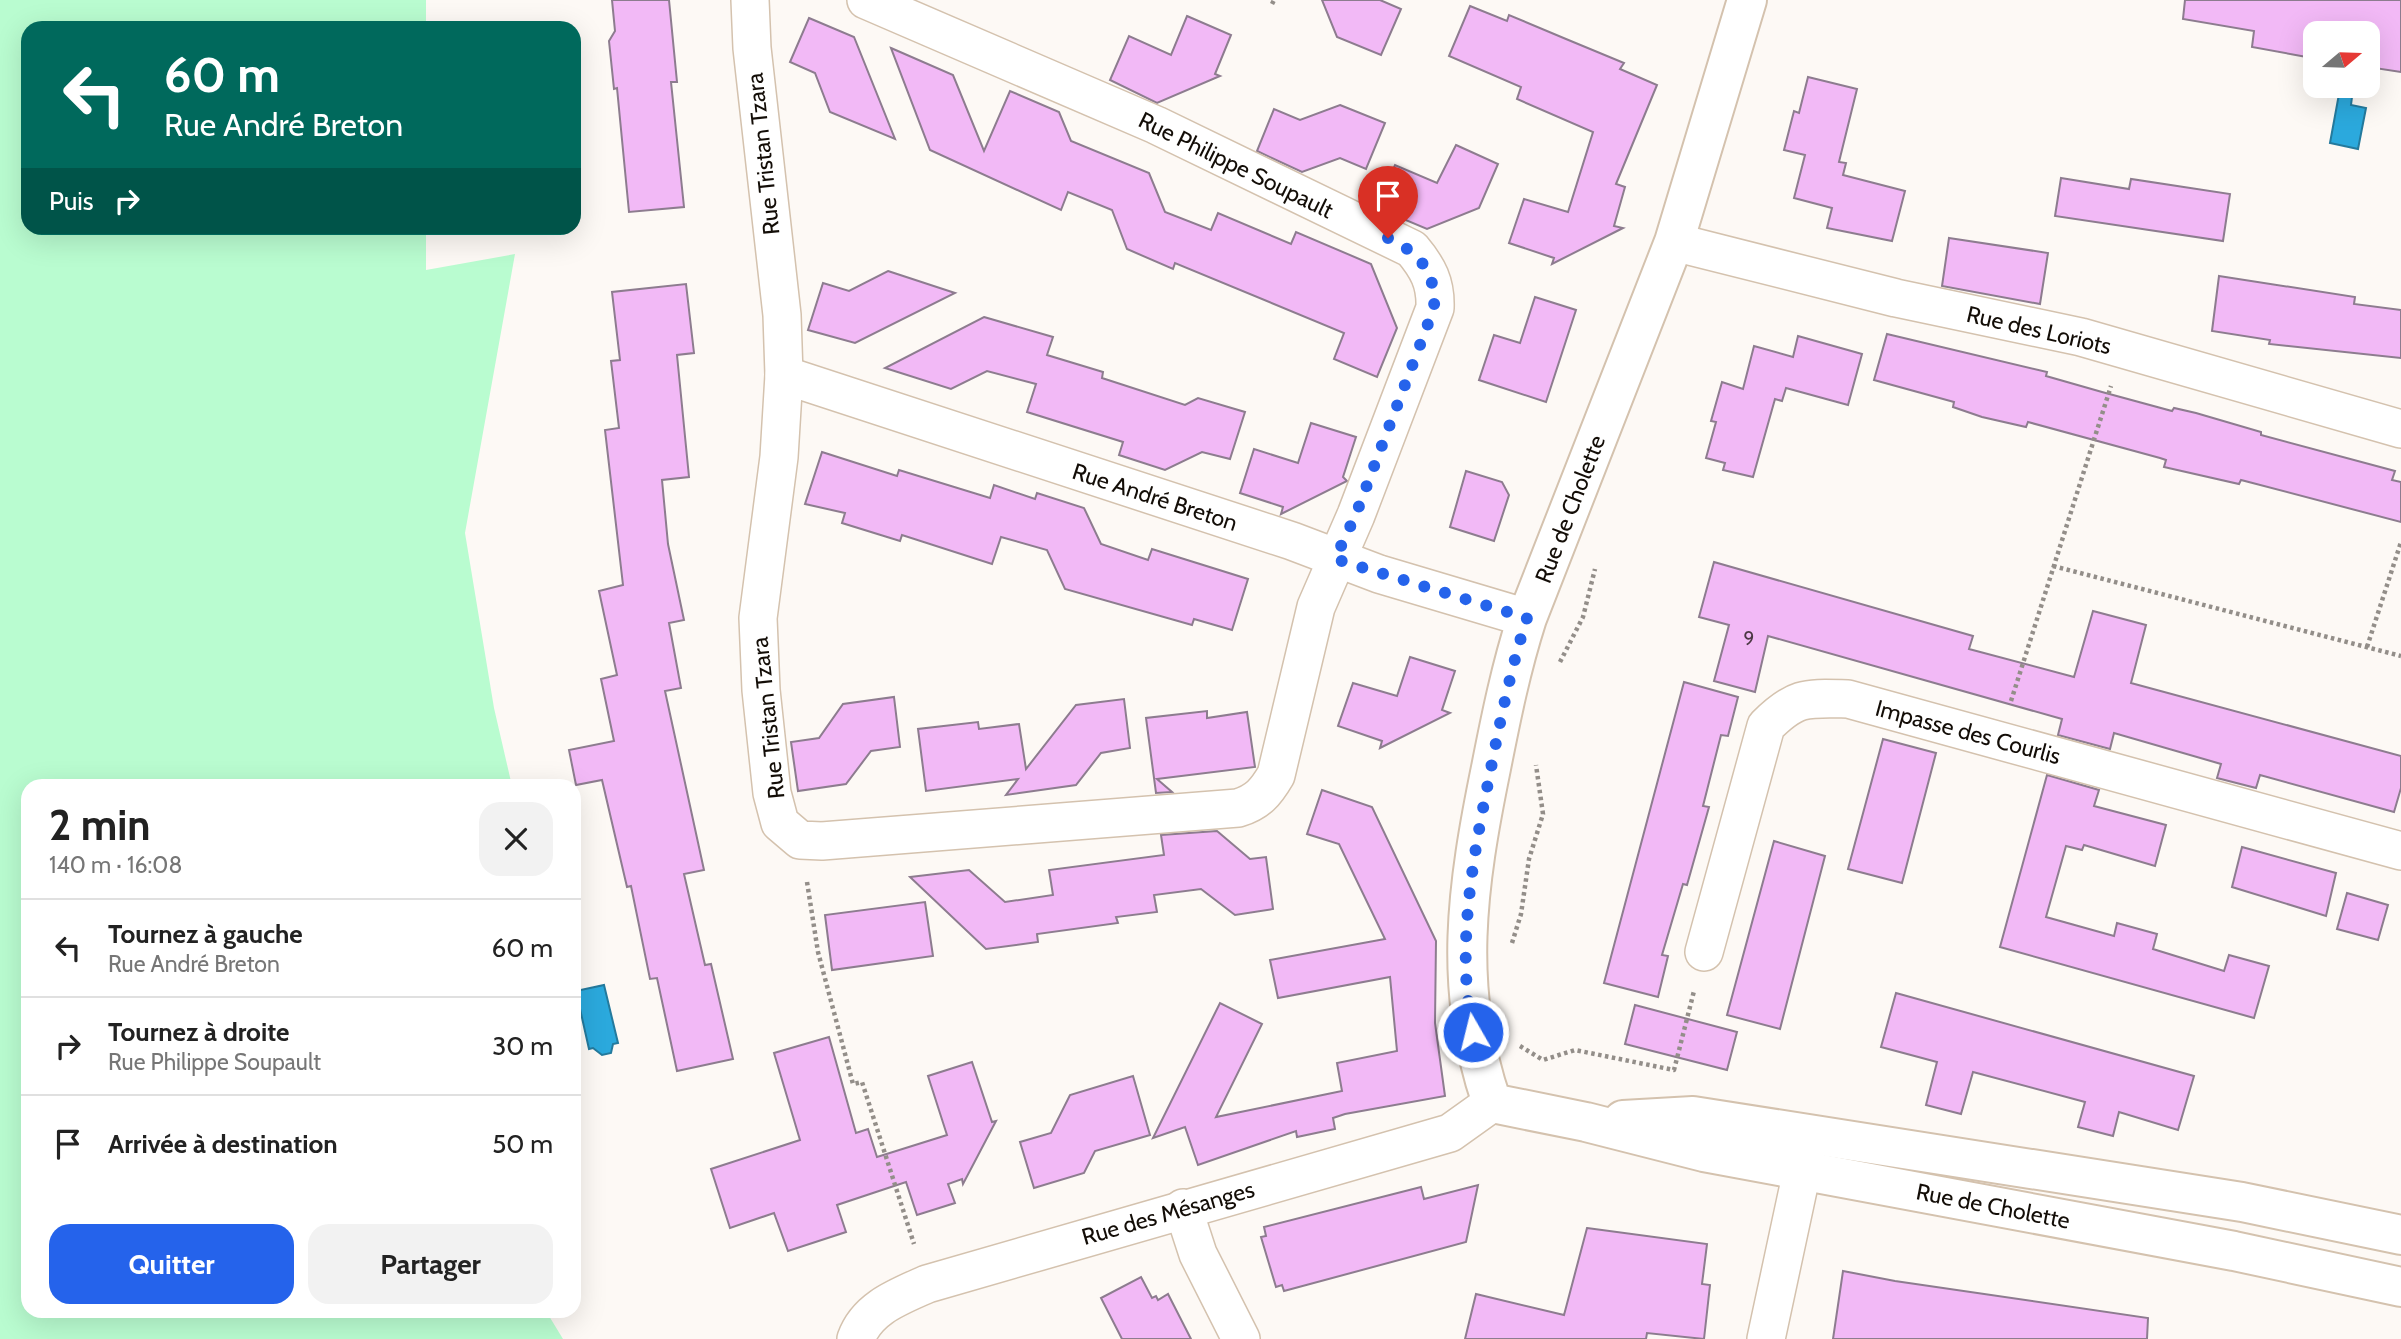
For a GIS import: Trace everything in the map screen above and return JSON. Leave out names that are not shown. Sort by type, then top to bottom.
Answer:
[{"type":"street","name":"Rue Tristan Tzara","points":[[750,0],[751,48],[782,315],[783,375],[779,457],[758,618],[761,690],[772,793],[780,823],[800,839]]},
{"type":"street","name":"Rue Philippe Soupault","points":[[866,0],[1156,125],[1198,148],[1412,249],[1431,274],[1435,288],[1434,308],[1356,514],[1335,559]]},
{"type":"street","name":"Rue de Cholette","points":[[1747,0],[1674,242],[1527,618],[1510,670],[1475,845],[1466,940],[1469,1013],[1481,1070],[1492,1103],[1586,1122],[1703,1153],[2401,1287]]},
{"type":"street","name":"Rue des Loriots","points":[[1674,242],[1896,298],[2123,349],[2401,429]]},
{"type":"street","name":"Rue André Breton","points":[[783,375],[1292,541],[1335,559],[1527,618]]},
{"type":"street","points":[[800,839],[822,842],[1238,808],[1254,803],[1266,792],[1276,775],[1316,607],[1335,559]]},
{"type":"street","name":"Impasse des Courlis","points":[[1704,952],[1766,726],[1786,706],[1814,698],[1848,699],[2401,851]]},
{"type":"street","name":"Rue des Mésanges","points":[[856,1339],[862,1324],[887,1302],[927,1284],[1450,1133],[1479,1115],[1492,1103]]},
{"type":"street","name":"Rue de Cholette","points":[[1586,1122],[1693,1116],[2242,1202],[2401,1235]]},
{"type":"street","points":[[1766,1339],[1802,1171]]},
{"type":"street","points":[[1183,1208],[1198,1254],[1241,1339]]},
{"type":"street","points":[[2291,1264],[2346,1260],[2401,1265]]},
{"type":"path","points":[[1999,740],[2123,349]]},
{"type":"path","points":[[2367,647],[2401,542]]},
{"type":"path","points":[[1559,665],[1583,617],[1595,564]]},
{"type":"path","points":[[2053,566],[2401,656]]},
{"type":"path","points":[[1510,948],[1521,914],[1529,859],[1544,814],[1536,763],[1538,753]]},
{"type":"path","points":[[800,839],[818,952],[853,1084],[862,1082],[927,1284]]},
{"type":"path","points":[[1515,1041],[1532,1056],[1543,1060],[1575,1050],[1674,1070],[1704,952]]},
{"type":"green space","points":[[0,0],[426,0],[426,21],[21,21],[21,235],[426,235],[426,270],[515,254],[465,533],[494,708],[510,779],[21,779],[21,1318],[550,1318],[563,1339],[0,1339]]},
{"type":"water","points":[[2338,98],[2352,98],[2351,105],[2366,108],[2358,149],[2330,143]]},
{"type":"water","points":[[604,985],[618,1043],[613,1044],[611,1053],[602,1055],[593,1048],[589,1049],[581,1013],[581,990]]},
{"type":"building","points":[[612,0],[669,0],[677,82],[671,82],[684,207],[629,212],[617,88],[614,89],[609,41],[615,31]]},
{"type":"building","points":[[1322,0],[1380,0],[1401,9],[1381,55],[1337,37]]},
{"type":"building","points":[[2185,0],[2401,0],[2401,72],[2380,69],[2380,21],[2303,21],[2303,57],[2252,47],[2254,31],[2183,19]]},
{"type":"building","points":[[1470,6],[1507,21],[1509,15],[1624,63],[1620,69],[1657,85],[1616,184],[1625,187],[1614,226],[1623,228],[1552,264],[1554,258],[1509,243],[1524,199],[1568,212],[1593,132],[1517,99],[1521,87],[1449,56]]},
{"type":"building","points":[[1187,16],[1231,35],[1215,74],[1220,76],[1157,103],[1110,80],[1129,36],[1171,55]]},
{"type":"building","points":[[809,18],[854,37],[895,139],[830,112],[815,73],[790,62]]},
{"type":"building","points":[[891,48],[953,75],[984,151],[1010,91],[1059,112],[1071,141],[1149,173],[1165,212],[1211,230],[1218,213],[1291,244],[1296,232],[1371,264],[1397,328],[1377,377],[1334,359],[1344,333],[1175,263],[1173,269],[1127,249],[1112,210],[1068,192],[1061,210],[930,150]]},
{"type":"building","points":[[1808,77],[1857,89],[1839,162],[1846,163],[1843,175],[1905,191],[1892,241],[1827,228],[1832,208],[1794,198],[1805,155],[1784,150],[1794,111],[1799,113]]},
{"type":"building","points":[[1340,105],[1385,123],[1366,169],[1340,158],[1302,172],[1257,151],[1274,109],[1300,120]]},
{"type":"building","points":[[1456,145],[1498,164],[1479,208],[1427,229],[1377,208],[1395,165],[1437,183]]},
{"type":"building","points":[[2061,178],[2129,189],[2131,179],[2230,194],[2223,241],[2055,216]]},
{"type":"building","points":[[1949,238],[2048,253],[2040,304],[1942,286]]},
{"type":"building","points":[[888,271],[955,293],[855,343],[808,330],[823,283],[849,291]]},
{"type":"building","points":[[2219,276],[2355,297],[2354,304],[2401,310],[2401,358],[2269,344],[2270,340],[2212,331]]},
{"type":"building","points":[[686,284],[694,353],[677,355],[689,477],[662,480],[668,544],[684,620],[669,623],[681,688],[665,691],[704,870],[684,874],[705,965],[711,964],[733,1059],[677,1071],[657,978],[650,979],[631,886],[627,887],[602,780],[581,784],[581,779],[575,779],[569,750],[614,741],[601,679],[617,675],[599,591],[623,585],[605,430],[619,428],[611,361],[620,360],[612,292]]},
{"type":"building","points":[[1535,297],[1576,310],[1546,402],[1479,380],[1494,335],[1520,343]]},
{"type":"building","points":[[984,317],[1053,337],[1047,355],[1103,372],[1102,378],[1185,405],[1198,398],[1245,412],[1230,459],[1202,452],[1165,470],[1119,455],[1123,442],[1027,412],[1036,384],[987,371],[951,389],[885,368]]},
{"type":"building","points":[[1887,334],[2047,372],[2046,376],[2102,392],[2172,411],[2174,408],[2196,413],[2261,432],[2261,435],[2395,471],[2392,480],[2401,482],[2401,522],[2241,480],[2239,484],[2164,467],[2166,460],[2160,458],[2028,422],[2026,427],[1982,417],[1953,407],[1954,402],[1874,380]]},
{"type":"building","points":[[1798,336],[1862,354],[1848,405],[1786,388],[1782,401],[1775,399],[1753,477],[1723,470],[1725,463],[1706,458],[1716,422],[1711,421],[1722,382],[1743,389],[1754,346],[1793,357]]},
{"type":"building","points":[[1311,423],[1356,437],[1343,477],[1347,481],[1281,514],[1283,507],[1240,493],[1254,449],[1298,463]]},
{"type":"building","points":[[822,452],[897,476],[899,470],[990,498],[994,485],[1035,499],[1037,493],[1084,508],[1101,544],[1148,560],[1152,549],[1248,579],[1232,630],[1194,619],[1192,625],[1065,589],[1047,550],[1001,537],[992,564],[902,535],[900,541],[842,523],[845,513],[805,504]]},
{"type":"building","points":[[1466,471],[1502,482],[1509,495],[1494,541],[1450,527]]},
{"type":"building","points":[[1714,562],[1973,636],[1969,649],[2074,677],[2093,611],[2146,625],[2131,683],[2401,756],[2401,788],[2394,812],[2260,775],[2256,788],[2217,778],[2221,764],[2114,733],[2110,749],[2058,735],[2062,719],[1768,636],[1755,692],[1714,681],[1729,625],[1699,617]]},
{"type":"building","points":[[1410,657],[1455,671],[1442,710],[1450,713],[1380,748],[1382,741],[1338,726],[1353,683],[1397,696]]},
{"type":"building","points":[[1684,682],[1738,697],[1728,736],[1721,735],[1703,806],[1709,807],[1687,885],[1683,884],[1662,955],[1668,956],[1658,997],[1604,983]]},
{"type":"building","points":[[894,697],[900,747],[871,751],[846,784],[798,791],[791,742],[819,738],[843,704]]},
{"type":"building","points":[[1124,699],[1130,748],[1101,753],[1076,785],[1006,795],[1018,779],[926,791],[918,729],[978,722],[979,729],[1019,724],[1026,769],[1076,705]]},
{"type":"building","points":[[1207,711],[1207,718],[1247,712],[1255,767],[1157,779],[1172,792],[1156,793],[1146,718]]},
{"type":"building","points":[[1883,739],[1936,753],[1902,883],[1848,869]]},
{"type":"building","points":[[2047,775],[2099,790],[2094,806],[2166,825],[2155,866],[2084,845],[2082,850],[2066,846],[2046,917],[2114,936],[2117,923],[2157,934],[2153,949],[2224,971],[2229,955],[2269,966],[2254,1018],[2000,947]]},
{"type":"building","points":[[1322,790],[1372,807],[1436,941],[1435,1023],[1445,1096],[1345,1114],[1333,1118],[1335,1129],[1297,1137],[1296,1131],[1198,1165],[1185,1127],[1153,1138],[1220,1003],[1262,1024],[1216,1117],[1342,1091],[1337,1063],[1397,1051],[1390,977],[1278,998],[1270,960],[1385,939],[1339,844],[1307,834]]},
{"type":"building","points":[[1217,831],[1250,859],[1266,857],[1273,909],[1235,915],[1201,889],[1154,895],[1157,912],[1116,917],[1118,923],[1037,934],[1038,942],[986,949],[910,877],[969,870],[1005,902],[1053,895],[1049,870],[1164,855],[1161,835]]},
{"type":"building","points":[[1774,841],[1825,856],[1780,1029],[1727,1015]]},
{"type":"building","points":[[2242,847],[2336,873],[2326,916],[2232,887]]},
{"type":"building","points":[[2347,893],[2388,905],[2378,940],[2337,929]]},
{"type":"building","points":[[925,902],[933,956],[832,970],[825,915]]},
{"type":"building","points":[[1896,993],[2194,1076],[2178,1130],[2119,1112],[2113,1136],[2078,1127],[2085,1102],[1973,1072],[1961,1114],[1926,1105],[1937,1062],[1881,1047]]},
{"type":"building","points":[[1635,1005],[1737,1032],[1727,1070],[1625,1044]]},
{"type":"building","points":[[829,1037],[856,1133],[868,1129],[877,1157],[947,1135],[928,1076],[972,1062],[992,1122],[996,1121],[963,1184],[962,1179],[948,1184],[955,1203],[917,1215],[906,1182],[837,1205],[846,1232],[788,1251],[774,1213],[730,1228],[711,1169],[800,1140],[774,1053]]},
{"type":"building","points":[[1133,1076],[1150,1135],[1095,1151],[1084,1173],[1034,1188],[1020,1142],[1051,1133],[1070,1095]]},
{"type":"building","points":[[1478,1185],[1466,1242],[1284,1291],[1282,1285],[1276,1287],[1261,1237],[1266,1236],[1264,1227],[1421,1187],[1424,1199]]},
{"type":"building","points":[[1587,1228],[1707,1244],[1702,1284],[1710,1285],[1704,1339],[1647,1333],[1646,1339],[1465,1339],[1476,1294],[1564,1315]]},
{"type":"building","points":[[1843,1271],[2148,1318],[2147,1339],[1833,1339]]},
{"type":"building","points":[[1141,1277],[1152,1298],[1156,1296],[1158,1300],[1168,1294],[1191,1339],[1122,1339],[1101,1298]]},
{"type":"route","points":[[1388,238],[1412,249],[1431,274],[1435,288],[1434,308],[1356,514],[1335,559],[1527,618],[1510,670],[1475,845],[1466,940],[1469,1013],[1473,1032]]}]
